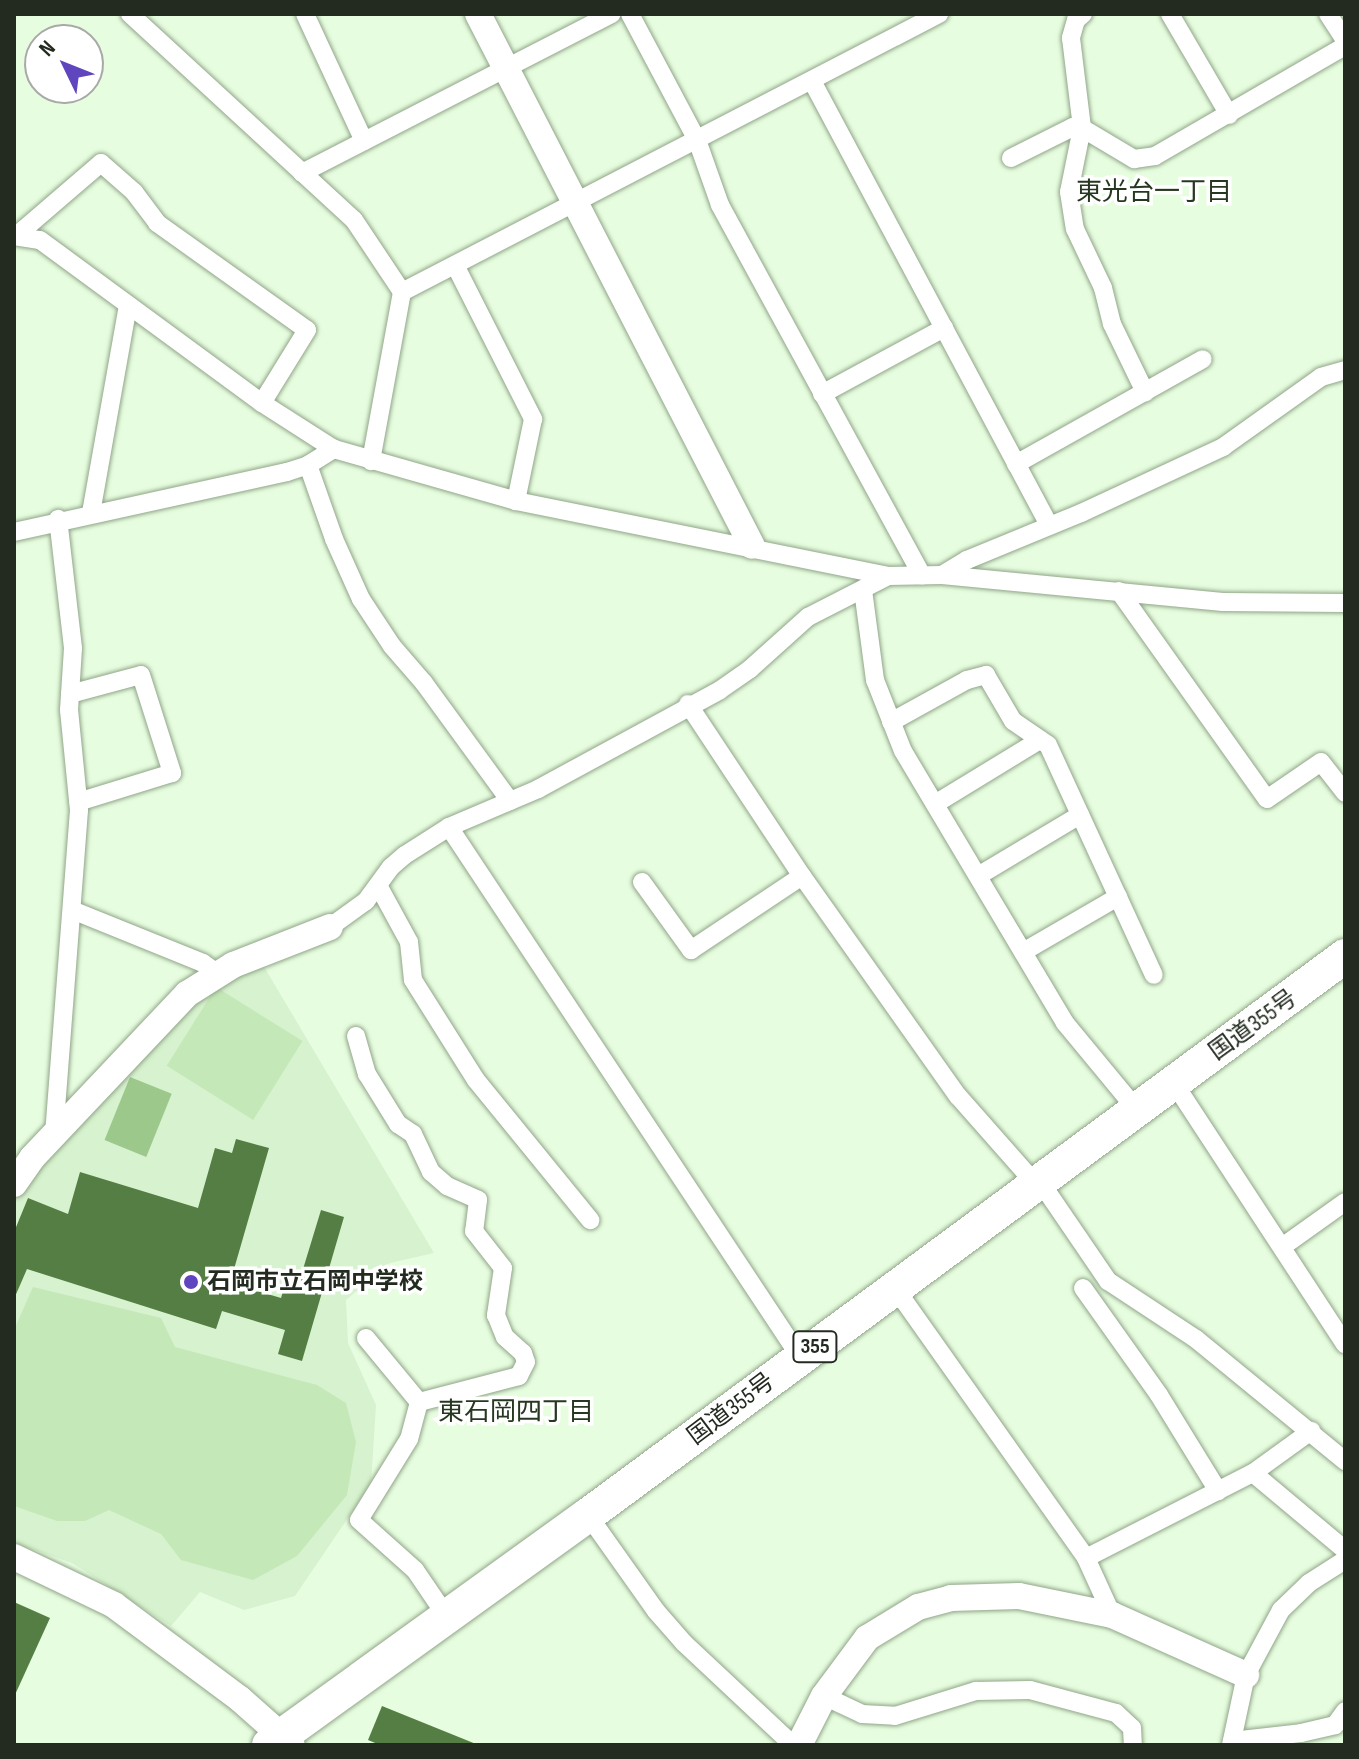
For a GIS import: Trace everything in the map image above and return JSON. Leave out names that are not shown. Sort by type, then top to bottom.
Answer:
[{"type":"highway","name":"国道355号","points":[[281,1742],[1345,956]]},
{"type":"street","points":[[130,14],[354,220],[402,292],[371,461]]},
{"type":"street","points":[[305,14],[364,141]]},
{"type":"street","points":[[478,14],[752,546]]},
{"type":"street","points":[[302,173],[611,14]]},
{"type":"street","points":[[630,14],[697,140],[720,205],[922,575]]},
{"type":"street","points":[[402,292],[939,14]]},
{"type":"street","points":[[1083,14],[1076,20],[1071,38],[1082,128],[1069,192],[1075,229],[1103,288],[1112,324],[1145,392]]},
{"type":"street","points":[[1170,14],[1229,115]]},
{"type":"street","points":[[1328,14],[1345,40]]},
{"type":"street","points":[[1011,158],[1059,131],[1082,128],[1134,159],[1155,156],[1345,46]]},
{"type":"street","points":[[812,81],[1049,525]]},
{"type":"street","points":[[15,236],[101,163],[134,192],[157,223],[307,330],[262,403]]},
{"type":"street","points":[[15,236],[40,240],[262,403],[334,449],[371,461],[516,501],[752,546],[888,576],[942,575],[1223,602],[1345,603]]},
{"type":"street","points":[[455,265],[533,419],[516,501]]},
{"type":"street","points":[[91,513],[128,305]]},
{"type":"street","points":[[822,394],[944,328]]},
{"type":"street","points":[[1016,464],[1203,359]]},
{"type":"street","points":[[942,575],[967,560],[1223,447],[1321,377],[1345,370]]},
{"type":"street","points":[[14,532],[58,519],[308,465],[334,449]]},
{"type":"street","points":[[308,465],[334,539],[361,599],[392,646],[424,683],[510,801]]},
{"type":"street","points":[[54,1135],[78,802],[70,694],[73,648],[58,519]]},
{"type":"street","points":[[17,1171],[163,1018],[217,973],[330,927],[349,915],[379,887],[398,861],[449,827],[510,801],[688,704],[720,690],[750,669],[808,617],[888,576]]},
{"type":"street","points":[[863,590],[875,680],[903,751],[1065,1023],[1137,1110]]},
{"type":"street","points":[[1119,591],[1267,799],[1321,762],[1345,793]]},
{"type":"street","points":[[70,694],[141,675],[172,773],[78,802]]},
{"type":"street","points":[[891,722],[967,680],[986,675],[1013,721],[1048,745],[1154,975]]},
{"type":"street","points":[[688,704],[802,876],[958,1096],[1048,1193],[1108,1281],[1196,1339],[1345,1461]]},
{"type":"street","points":[[935,804],[1040,740]]},
{"type":"street","points":[[978,876],[1080,815]]},
{"type":"street","points":[[449,827],[800,1357]]},
{"type":"street","points":[[642,882],[691,950],[802,876]]},
{"type":"street","points":[[379,887],[409,942],[413,980],[476,1080],[590,1220]]},
{"type":"street","points":[[1023,952],[1118,897]]},
{"type":"street","points":[[72,910],[203,963],[217,973]]},
{"type":"street","points":[[356,1036],[367,1074],[398,1124],[413,1134],[431,1172],[447,1186],[478,1200],[474,1231],[503,1268],[496,1315],[505,1337],[523,1353],[526,1362],[519,1376],[419,1402]]},
{"type":"street","points":[[1174,1083],[1345,1344]]},
{"type":"street","points":[[1282,1247],[1345,1202]]},
{"type":"street","points":[[895,1288],[1086,1558],[1112,1615]]},
{"type":"street","points":[[1083,1288],[1159,1395],[1218,1491]]},
{"type":"street","points":[[366,1338],[419,1402]]},
{"type":"street","points":[[419,1402],[409,1439],[359,1520],[415,1570],[447,1617]]},
{"type":"street","points":[[1086,1558],[1253,1473],[1311,1431]]},
{"type":"street","points":[[1253,1473],[1345,1550]]},
{"type":"street","points":[[588,1515],[656,1611],[684,1643],[793,1745]]},
{"type":"street","points":[[14,1557],[114,1605],[168,1643],[281,1742]]},
{"type":"street","points":[[1345,1560],[1309,1583],[1281,1610],[1246,1675],[1232,1743],[1335,1725],[1345,1711]]},
{"type":"street","points":[[799,1745],[824,1696],[867,1638],[918,1607],[951,1598],[1019,1596],[1112,1615],[1246,1675]]},
{"type":"street","points":[[824,1696],[862,1714],[895,1716],[976,1691],[1030,1690],[1116,1713],[1132,1728],[1133,1745]]},
{"type":"shaded area","name":"石岡市立石岡中学校","points":[[263,965],[434,1253],[390,1263],[346,1300],[348,1343],[376,1405],[371,1484],[295,1596],[244,1610],[200,1592],[171,1626],[72,1563],[14,1543],[14,1199],[40,1157],[212,985]]},
{"type":"shaded area","points":[[216,987],[303,1041],[253,1120],[167,1066]]},
{"type":"shaded area","points":[[130,1077],[172,1094],[146,1157],[105,1140]]},
{"type":"shaded area","points":[[33,1287],[161,1318],[175,1347],[317,1385],[346,1403],[356,1442],[347,1495],[297,1556],[253,1580],[181,1560],[161,1534],[109,1510],[85,1521],[57,1521],[14,1506],[14,1330]]},
{"type":"building","points":[[236,1139],[269,1148],[230,1283],[281,1298],[288,1275],[300,1279],[321,1210],[344,1217],[302,1361],[278,1354],[285,1330],[222,1311],[216,1329],[27,1269],[14,1299],[14,1232],[28,1198],[68,1214],[80,1172],[198,1208],[215,1148],[232,1153]]},
{"type":"building","points":[[14,1602],[50,1618],[14,1697]]},
{"type":"building","points":[[382,1706],[476,1745],[380,1745],[368,1740]]},
{"type":"place","name":"石岡市立石岡中学校","points":[[191,1282]]},
{"type":"district","name":"東光台一丁目","points":[[1154,193]]},
{"type":"district","name":"東石岡四丁目","points":[[516,1413]]}]
